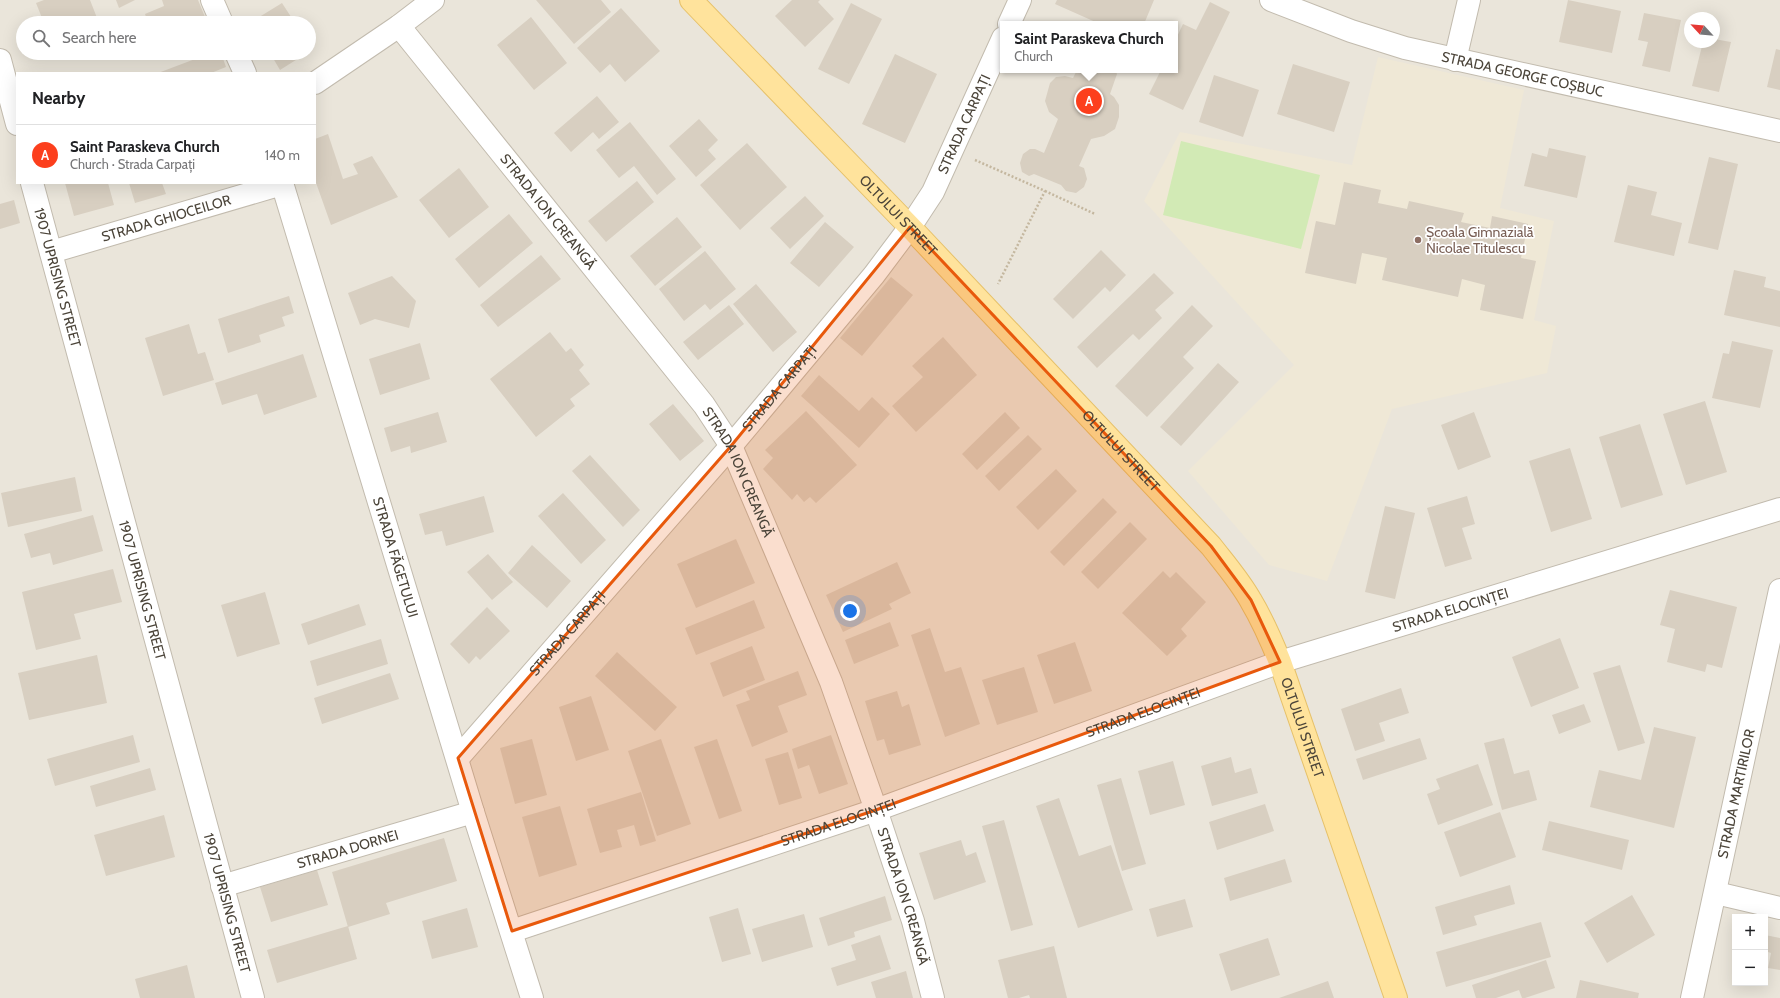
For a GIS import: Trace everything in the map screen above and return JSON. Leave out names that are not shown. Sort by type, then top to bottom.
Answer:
[{"type":"main road","name":"OLTULUI STREET","points":[[691,0],[910,227],[1211,546],[1251,600],[1266,629],[1280,662],[1396,998]]},
{"type":"street","points":[[212,0],[219,16]]},
{"type":"street","points":[[316,82],[399,26],[433,0]]},
{"type":"street","points":[[1010,21],[1020,0]]},
{"type":"street","name":"STRADA GEORGE COȘBUC","points":[[1271,0],[1351,31],[1405,48],[1780,131]]},
{"type":"street","points":[[1455,60],[1469,0]]},
{"type":"street","name":"STRADA ION CREANGĂ","points":[[399,26],[704,406],[731,446],[831,682],[913,921],[933,998]]},
{"type":"street","name":"STRADA CARPAȚI","points":[[458,758],[731,446],[874,275],[910,227],[933,192],[1000,45]]},
{"type":"street","points":[[0,60],[16,120]]},
{"type":"street","points":[[239,60],[245,72]]},
{"type":"street","name":"1907 UPRISING STREET","points":[[32,184],[253,998]]},
{"type":"street","name":"STRADA GHIOCEILOR","points":[[51,252],[279,184]]},
{"type":"street","name":"STRADA FĂGETULUI","points":[[282,184],[532,998]]},
{"type":"street","name":"STRADA ELOCINȚEI","points":[[512,931],[876,810],[1280,662],[1780,509]]},
{"type":"street","name":"STRADA MARTIRILOR","points":[[1692,998],[1716,893],[1780,590]]},
{"type":"street","name":"STRADA DORNEI","points":[[222,886],[474,812]]},
{"type":"street","points":[[1716,893],[1780,908]]},
{"type":"path","points":[[952,150],[1095,214]]},
{"type":"path","points":[[986,307],[1045,191]]},
{"type":"highlighted area","points":[[910,227],[1211,546],[1251,600],[1280,662],[876,810],[512,931],[458,758],[731,446]]},
{"type":"shaded area","points":[[0,0],[1780,0],[1780,998],[0,998]]},
{"type":"shaded area","points":[[1378,57],[1524,90],[1500,208],[1554,221],[1534,320],[1556,326],[1547,373],[1392,409],[1327,581],[1269,565],[1188,471],[1294,365],[1144,201],[1180,132],[1352,165]]},
{"type":"green space","points":[[1181,141],[1320,175],[1301,249],[1163,215]]},
{"type":"building","points":[[44,0],[90,0],[96,16],[41,16],[36,3]]},
{"type":"building","points":[[116,0],[135,0],[119,8]]},
{"type":"building","points":[[162,0],[198,0],[205,16],[146,16],[145,14],[164,6]]},
{"type":"building","points":[[536,0],[601,0],[611,12],[574,44]]},
{"type":"building","points":[[792,0],[820,0],[818,2],[834,19],[805,47],[775,16]]},
{"type":"building","points":[[1057,0],[1154,0],[1145,21],[1093,21],[1055,4]]},
{"type":"building","points":[[1568,0],[1621,11],[1612,53],[1559,42]]},
{"type":"building","points":[[1210,2],[1230,12],[1183,110],[1149,94],[1160,73],[1178,73],[1178,35],[1183,24],[1196,30]]},
{"type":"building","points":[[282,3],[290,16],[261,16]]},
{"type":"building","points":[[851,3],[882,19],[849,84],[818,69]]},
{"type":"building","points":[[621,8],[660,51],[625,82],[610,64],[600,73],[577,48]]},
{"type":"building","points":[[1644,13],[1681,20],[1670,72],[1642,66],[1648,42],[1638,40]]},
{"type":"building","points":[[531,17],[567,63],[534,90],[497,45]]},
{"type":"building","points":[[1720,40],[1731,42],[1719,92],[1692,86],[1702,48],[1720,48]]},
{"type":"building","points":[[1776,49],[1780,50],[1780,90],[1767,87]]},
{"type":"building","points":[[895,54],[937,74],[905,143],[862,124]]},
{"type":"building","points":[[192,60],[224,60],[226,67],[214,72],[161,72]]},
{"type":"building","points":[[274,60],[296,60],[280,70]]},
{"type":"building","points":[[1293,64],[1350,82],[1334,132],[1277,114]]},
{"type":"building","points":[[1076,73],[1116,73],[1110,94],[1119,105],[1119,117],[1115,129],[1104,136],[1091,139],[1079,166],[1084,168],[1087,179],[1084,187],[1076,193],[1066,191],[1061,185],[1034,174],[1029,176],[1022,172],[1020,163],[1023,154],[1030,149],[1035,149],[1044,153],[1058,119],[1049,112],[1045,101],[1050,83],[1056,77],[1065,76],[1073,78]]},
{"type":"building","points":[[1214,75],[1259,90],[1243,137],[1199,122]]},
{"type":"building","points":[[597,96],[619,122],[599,139],[593,132],[571,152],[554,133]]},
{"type":"building","points":[[699,119],[718,140],[708,150],[716,159],[696,177],[669,146]]},
{"type":"building","points":[[630,122],[676,179],[657,195],[634,166],[619,178],[596,150]]},
{"type":"building","points":[[328,134],[343,179],[358,174],[353,164],[372,156],[398,197],[331,225],[316,183],[316,139]]},
{"type":"building","points":[[747,143],[787,187],[740,230],[700,185]]},
{"type":"building","points":[[1549,148],[1586,156],[1577,198],[1524,186],[1532,153],[1547,157]]},
{"type":"building","points":[[1709,157],[1738,164],[1718,250],[1688,243]]},
{"type":"building","points":[[459,168],[489,207],[449,238],[419,200]]},
{"type":"building","points":[[637,181],[654,202],[606,242],[588,221]]},
{"type":"building","name":"Școala Gimnazială Nicolae Titulescu","points":[[1344,182],[1381,190],[1378,203],[1407,209],[1409,201],[1464,213],[1461,222],[1490,228],[1492,216],[1528,224],[1521,258],[1536,261],[1523,319],[1480,310],[1485,285],[1462,279],[1458,297],[1382,280],[1387,258],[1362,253],[1356,284],[1305,273],[1316,221],[1335,225]]},
{"type":"building","points":[[65,184],[108,184],[114,205],[74,216]]},
{"type":"building","points":[[129,184],[162,184],[166,194],[135,203]]},
{"type":"building","points":[[1628,185],[1657,192],[1651,215],[1682,223],[1674,256],[1614,242]]},
{"type":"building","points":[[805,196],[824,216],[790,249],[770,228]]},
{"type":"building","points":[[14,200],[20,223],[0,229],[0,204]]},
{"type":"building","points":[[509,214],[533,243],[479,288],[455,259]]},
{"type":"building","points":[[677,217],[702,247],[655,286],[630,256]]},
{"type":"building","points":[[825,222],[854,247],[819,287],[790,263]]},
{"type":"building","points":[[1101,250],[1126,275],[1110,292],[1105,287],[1073,319],[1053,299]]},
{"type":"building","points":[[705,251],[736,289],[710,310],[705,304],[684,321],[659,289]]},
{"type":"building","points":[[541,255],[561,279],[498,327],[480,305]]},
{"type":"building","points":[[1734,270],[1766,277],[1764,287],[1780,291],[1780,327],[1724,315]]},
{"type":"building","points":[[1154,273],[1174,293],[1155,310],[1162,318],[1139,340],[1133,334],[1097,368],[1077,347]]},
{"type":"building","points":[[392,276],[416,301],[409,328],[375,319],[360,325],[348,293]]},
{"type":"building","points":[[891,277],[913,295],[862,356],[840,338]]},
{"type":"building","points":[[756,284],[797,332],[773,352],[733,304]]},
{"type":"building","points":[[289,296],[294,313],[282,317],[285,326],[259,335],[261,342],[228,353],[218,319]]},
{"type":"building","points":[[729,305],[744,324],[698,360],[683,342]]},
{"type":"building","points":[[1192,305],[1213,326],[1183,357],[1194,368],[1147,417],[1115,386]]},
{"type":"building","points":[[189,324],[198,354],[205,352],[214,380],[163,396],[145,338]]},
{"type":"building","points":[[550,332],[566,352],[571,348],[584,365],[579,370],[590,384],[570,399],[575,406],[536,437],[490,379]]},
{"type":"building","points":[[943,337],[977,375],[916,432],[892,406],[923,377],[912,366]]},
{"type":"building","points":[[1732,341],[1773,350],[1760,408],[1712,398],[1723,353],[1729,354]]},
{"type":"building","points":[[420,343],[430,379],[380,395],[369,359]]},
{"type":"building","points":[[303,354],[317,397],[264,415],[257,394],[222,405],[215,383]]},
{"type":"building","points":[[1218,363],[1239,382],[1181,446],[1160,427]]},
{"type":"building","points":[[819,375],[859,411],[872,397],[890,414],[859,448],[801,396]]},
{"type":"building","points":[[1705,401],[1727,472],[1686,485],[1663,414]]},
{"type":"building","points":[[673,404],[704,441],[680,461],[649,424]]},
{"type":"building","points":[[806,411],[857,465],[816,503],[810,497],[804,502],[797,494],[792,500],[763,469],[773,458],[765,450]]},
{"type":"building","points":[[438,412],[447,442],[411,453],[410,446],[391,452],[384,428]]},
{"type":"building","points":[[1005,412],[1020,428],[977,470],[962,454]]},
{"type":"building","points":[[1474,412],[1491,457],[1458,470],[1441,425]]},
{"type":"building","points":[[1640,424],[1663,495],[1621,508],[1599,437]]},
{"type":"building","points":[[1028,435],[1042,449],[999,491],[985,476]]},
{"type":"building","points":[[1570,448],[1592,519],[1551,532],[1529,461]]},
{"type":"building","points":[[590,455],[640,510],[623,527],[572,471]]},
{"type":"building","points":[[1056,469],[1077,491],[1038,530],[1016,507]]},
{"type":"building","points":[[75,477],[82,511],[8,527],[1,493]]},
{"type":"building","points":[[563,493],[606,540],[581,564],[538,516]]},
{"type":"building","points":[[484,496],[494,532],[446,546],[442,531],[425,535],[419,514]]},
{"type":"building","points":[[1467,496],[1475,524],[1462,528],[1472,559],[1445,567],[1427,508]]},
{"type":"building","points":[[1103,498],[1117,512],[1064,566],[1050,552]]},
{"type":"building","points":[[1385,506],[1415,513],[1395,599],[1365,592]]},
{"type":"building","points":[[93,515],[103,551],[53,565],[50,553],[31,558],[24,534]]},
{"type":"building","points":[[1130,522],[1147,539],[1098,589],[1081,572]]},
{"type":"building","points":[[736,539],[755,583],[696,608],[677,564]]},
{"type":"building","points":[[532,545],[571,581],[547,608],[508,573]]},
{"type":"building","points":[[488,554],[513,582],[492,600],[467,572]]},
{"type":"building","points":[[897,562],[911,593],[889,604],[892,609],[843,632],[826,595]]},
{"type":"building","points":[[113,569],[122,602],[74,614],[81,639],[36,650],[22,592]]},
{"type":"building","points":[[1163,571],[1170,578],[1176,572],[1206,602],[1181,629],[1187,636],[1167,656],[1122,613]]},
{"type":"building","points":[[1670,590],[1737,607],[1722,668],[1707,664],[1705,672],[1667,662],[1675,629],[1660,625]]},
{"type":"building","points":[[265,592],[280,644],[237,657],[221,605]]},
{"type":"building","points":[[754,600],[765,628],[696,655],[685,628]]},
{"type":"building","points":[[359,604],[366,625],[308,645],[301,624]]},
{"type":"building","points":[[487,607],[510,631],[480,660],[476,656],[469,664],[450,644]]},
{"type":"building","points":[[890,622],[899,646],[854,664],[845,640]]},
{"type":"building","points":[[930,628],[945,672],[961,667],[980,724],[945,737],[911,635]]},
{"type":"building","points":[[1560,638],[1579,688],[1531,707],[1512,657]]},
{"type":"building","points":[[381,639],[388,664],[317,686],[310,661]]},
{"type":"building","points":[[1075,642],[1092,691],[1054,704],[1037,655]]},
{"type":"building","points":[[752,646],[765,680],[723,697],[710,663]]},
{"type":"building","points":[[617,652],[677,707],[655,731],[595,676]]},
{"type":"building","points":[[97,655],[107,703],[29,720],[18,673]]},
{"type":"building","points":[[1620,665],[1645,743],[1618,751],[1593,673]]},
{"type":"building","points":[[1024,667],[1038,712],[997,725],[982,680]]},
{"type":"building","points":[[798,671],[807,695],[778,706],[788,732],[752,747],[736,705],[750,700],[746,691]]},
{"type":"building","points":[[390,673],[399,699],[322,724],[314,698]]},
{"type":"building","points":[[1401,688],[1409,713],[1379,723],[1385,741],[1355,751],[1341,709]]},
{"type":"building","points":[[897,691],[902,707],[909,704],[921,745],[889,755],[884,739],[877,741],[865,701]]},
{"type":"building","points":[[591,696],[609,750],[576,761],[559,707]]},
{"type":"building","points":[[1584,704],[1591,722],[1559,734],[1552,715]]},
{"type":"building","points":[[1654,727],[1696,737],[1674,828],[1590,807],[1599,770],[1641,780]]},
{"type":"building","points":[[133,735],[140,762],[55,786],[47,759]]},
{"type":"building","points":[[831,735],[848,784],[819,794],[809,765],[798,769],[792,749]]},
{"type":"building","points":[[1420,738],[1427,759],[1363,780],[1356,759]]},
{"type":"building","points":[[1504,738],[1514,774],[1529,770],[1537,800],[1502,810],[1484,743]]},
{"type":"building","points":[[532,739],[547,795],[515,804],[500,748]]},
{"type":"building","points":[[661,739],[691,824],[657,836],[628,751]]},
{"type":"building","points":[[717,739],[742,811],[719,819],[694,747]]},
{"type":"building","points":[[788,752],[802,798],[779,805],[765,759]]},
{"type":"building","points":[[1231,757],[1235,773],[1251,768],[1258,793],[1212,806],[1201,766]]},
{"type":"building","points":[[1173,761],[1185,805],[1150,815],[1138,771]]},
{"type":"building","points":[[1478,764],[1493,805],[1438,825],[1427,794],[1440,789],[1436,779]]},
{"type":"building","points":[[150,768],[156,790],[96,807],[90,786]]},
{"type":"building","points":[[1121,778],[1146,864],[1122,871],[1097,785]]},
{"type":"building","points":[[641,792],[656,841],[640,846],[634,825],[617,830],[622,847],[600,853],[587,809]]},
{"type":"building","points":[[1059,798],[1079,856],[1111,845],[1133,910],[1078,928],[1036,806]]},
{"type":"building","points":[[1265,804],[1274,831],[1217,850],[1209,822]]},
{"type":"building","points":[[560,806],[577,865],[539,877],[522,817]]},
{"type":"building","points":[[1500,812],[1516,857],[1460,877],[1444,832]]},
{"type":"building","points":[[164,815],[175,857],[106,876],[94,835]]},
{"type":"building","points":[[1004,820],[1033,925],[1011,931],[982,826]]},
{"type":"building","points":[[1549,821],[1629,840],[1622,870],[1542,850]]},
{"type":"building","points":[[444,838],[457,881],[386,903],[390,914],[348,927],[332,872]]},
{"type":"building","points":[[961,840],[966,856],[976,852],[986,882],[934,900],[919,853]]},
{"type":"building","points":[[1285,859],[1292,882],[1230,901],[1224,878]]},
{"type":"building","points":[[317,870],[328,905],[271,922],[260,887]]},
{"type":"building","points":[[1510,885],[1515,904],[1474,916],[1477,925],[1443,935],[1435,907]]},
{"type":"building","points":[[1632,895],[1655,935],[1607,963],[1584,923]]},
{"type":"building","points":[[885,896],[892,920],[854,932],[855,937],[828,946],[819,918]]},
{"type":"building","points":[[1185,899],[1193,927],[1157,937],[1149,909]]},
{"type":"building","points":[[467,908],[478,947],[432,959],[422,921]]},
{"type":"building","points":[[738,908],[751,954],[722,962],[709,917]]},
{"type":"building","points":[[804,914],[813,947],[762,962],[752,929]]},
{"type":"building","points":[[1541,922],[1551,957],[1446,987],[1436,952]]},
{"type":"building","points":[[348,926],[357,959],[277,983],[267,950]]},
{"type":"building","points":[[880,935],[891,969],[837,986],[831,968],[856,960],[851,945]]},
{"type":"building","points":[[1768,936],[1780,938],[1780,970],[1768,968],[1771,953],[1768,952]]},
{"type":"building","points":[[1268,938],[1280,975],[1231,991],[1219,954]]},
{"type":"building","points":[[1054,946],[1067,998],[1030,998],[1029,995],[1019,998],[1008,998],[998,960]]},
{"type":"building","points":[[1546,960],[1555,988],[1525,998],[1522,998],[1519,990],[1496,998],[1476,998],[1472,985]]},
{"type":"building","points":[[187,965],[195,998],[140,998],[135,979]]},
{"type":"building","points":[[906,971],[913,998],[876,998],[871,982]]},
{"type":"building","points":[[1580,980],[1639,993],[1638,998],[1576,998]]},
{"type":"building","points":[[1328,981],[1334,998],[1279,998]]},
{"type":"place","name":"Saint Paraskeva Church","points":[[1089,101]]},
{"type":"place","name":"Școala Gimnazială Nicolae Titulescu","points":[[1418,240]]}]
